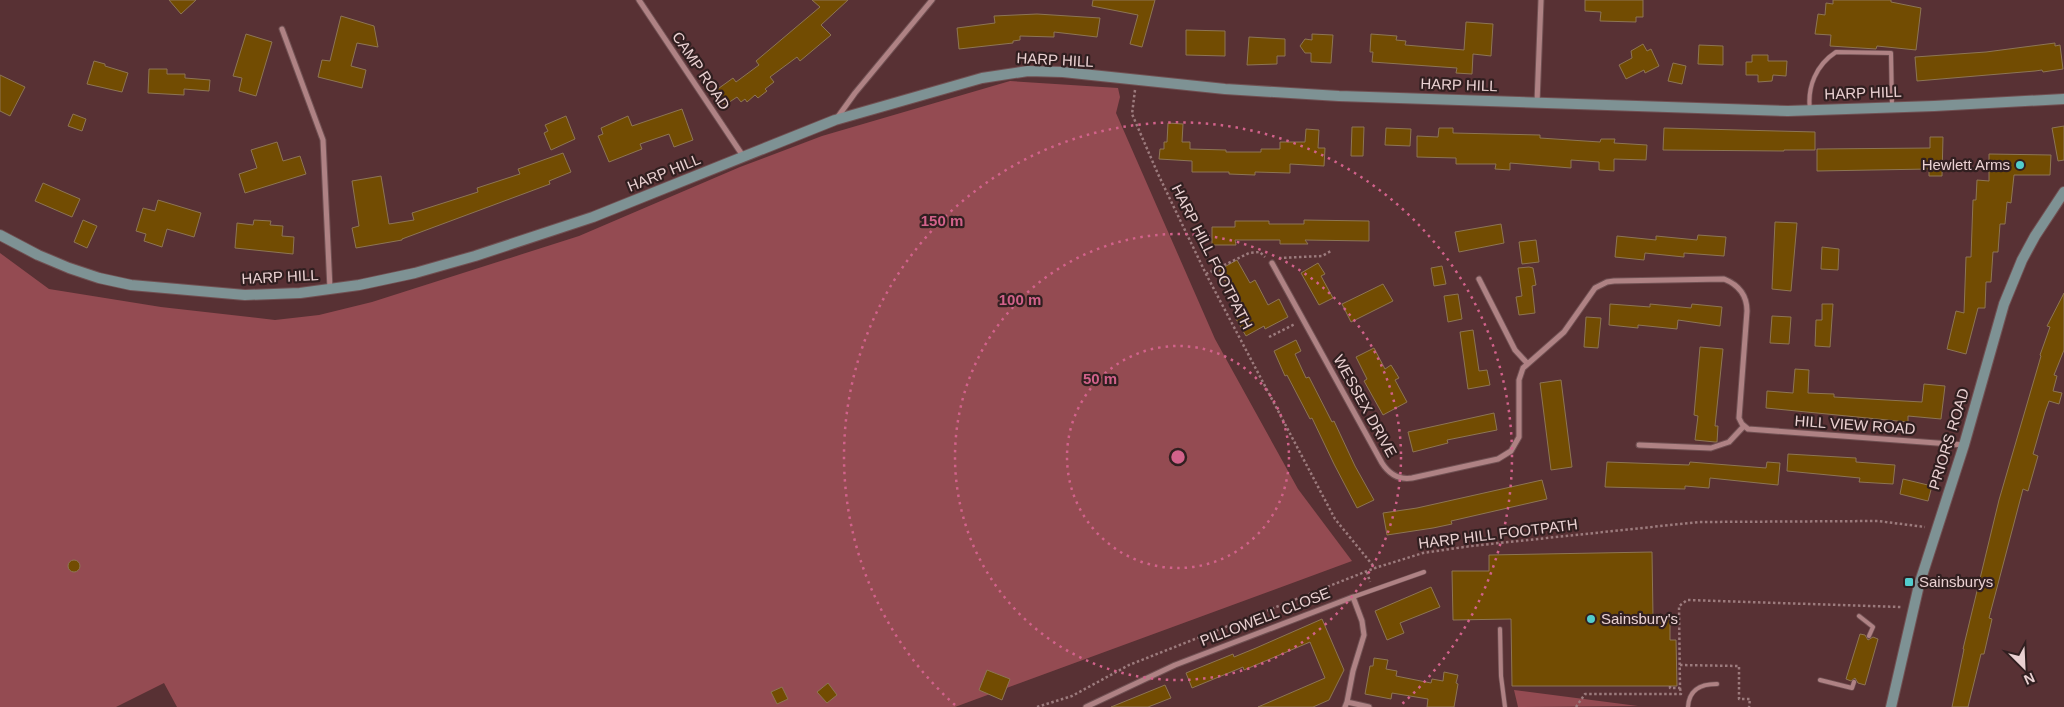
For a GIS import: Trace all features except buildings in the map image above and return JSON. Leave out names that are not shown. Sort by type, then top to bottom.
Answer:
[{"type":"street","name":"CAMP ROAD","points":[[638,0],[742,156]]},
{"type":"street","points":[[835,120],[932,0]]},
{"type":"street","points":[[1537,103],[1541,0]]},
{"type":"street","points":[[282,29],[323,140],[330,289]]},
{"type":"street","name":"HARP HILL","points":[[0,235],[38,255],[69,268],[99,278],[131,285],[245,295],[300,293],[359,286],[406,275],[526,240],[643,198],[742,156],[835,120],[982,78],[1010,72],[1063,72],[1225,89],[1330,95],[1537,103],[1810,110],[1892,108],[2064,99]]},
{"type":"street","name":"PRIORS ROAD","points":[[1891,707],[1914,607],[1936,529],[1964,444],[2004,304],[2012,282],[2035,236],[2064,192]]},
{"type":"street","name":"WESSEX DRIVE","points":[[1272,263],[1382,463],[1389,472],[1400,478],[1412,478],[1498,459],[1511,451],[1520,437],[1519,380],[1520,373],[1527,363]]},
{"type":"street","points":[[1479,279],[1515,350],[1527,363],[1564,332],[1591,292],[1600,285],[1614,281],[1724,279],[1742,292],[1747,305],[1739,414],[1740,421],[1744,426],[1729,442],[1712,448],[1639,445]]},
{"type":"street","name":"HILL VIEW ROAD","points":[[1744,426],[1753,430],[1964,444]]},
{"type":"street","name":"PILLOWELL CLOSE","points":[[1086,707],[1174,665],[1353,597],[1362,621],[1364,635],[1353,671],[1346,705]]},
{"type":"street","points":[[1346,705],[1370,707]]},
{"type":"lane","points":[[1810,110],[1808,95],[1810,86],[1820,68],[1836,52],[1891,53],[1892,108]]},
{"type":"lane","points":[[1353,597],[1424,572]]},
{"type":"lane","points":[[1859,616],[1872,627],[1869,636]]},
{"type":"lane","points":[[1500,629],[1501,676],[1505,707]]},
{"type":"lane","points":[[1820,680],[1852,688],[1854,682]]},
{"type":"lane","points":[[1688,707],[1689,698],[1695,689],[1701,685],[1717,684]]},
{"type":"path","name":"HARP HILL FOOTPATH","points":[[1136,81],[1132,114],[1158,174],[1206,274],[1335,519],[1375,568],[1423,553],[1471,546],[1699,522],[1878,521],[1936,529]]},
{"type":"path","points":[[1206,274],[1249,253],[1260,252],[1272,263],[1280,257],[1322,256],[1331,250]]},
{"type":"path","points":[[1269,337],[1303,320]]},
{"type":"path","points":[[1037,707],[1072,696],[1129,665],[1375,568]]},
{"type":"path","points":[[1576,707],[1585,694],[1680,694],[1679,606],[1687,600],[1914,607]]},
{"type":"path","points":[[1670,686],[1670,688],[1680,688]]},
{"type":"shaded area","points":[[1010,81],[1118,88],[1120,97],[1116,113],[1215,339],[1298,489],[1352,561],[955,707],[177,707],[164,683],[116,707],[0,707],[0,253],[49,289],[161,307],[275,320],[319,315],[372,302],[579,236],[740,167],[822,136]]},
{"type":"shaded area","points":[[1514,690],[1638,706],[1518,707]]},
{"type":"place","name":"Hewlett Arms","points":[[2020,165]]},
{"type":"place","name":"Sainsburys","points":[[1909,582]]},
{"type":"place","name":"Sainsbury's","points":[[1591,619]]}]
